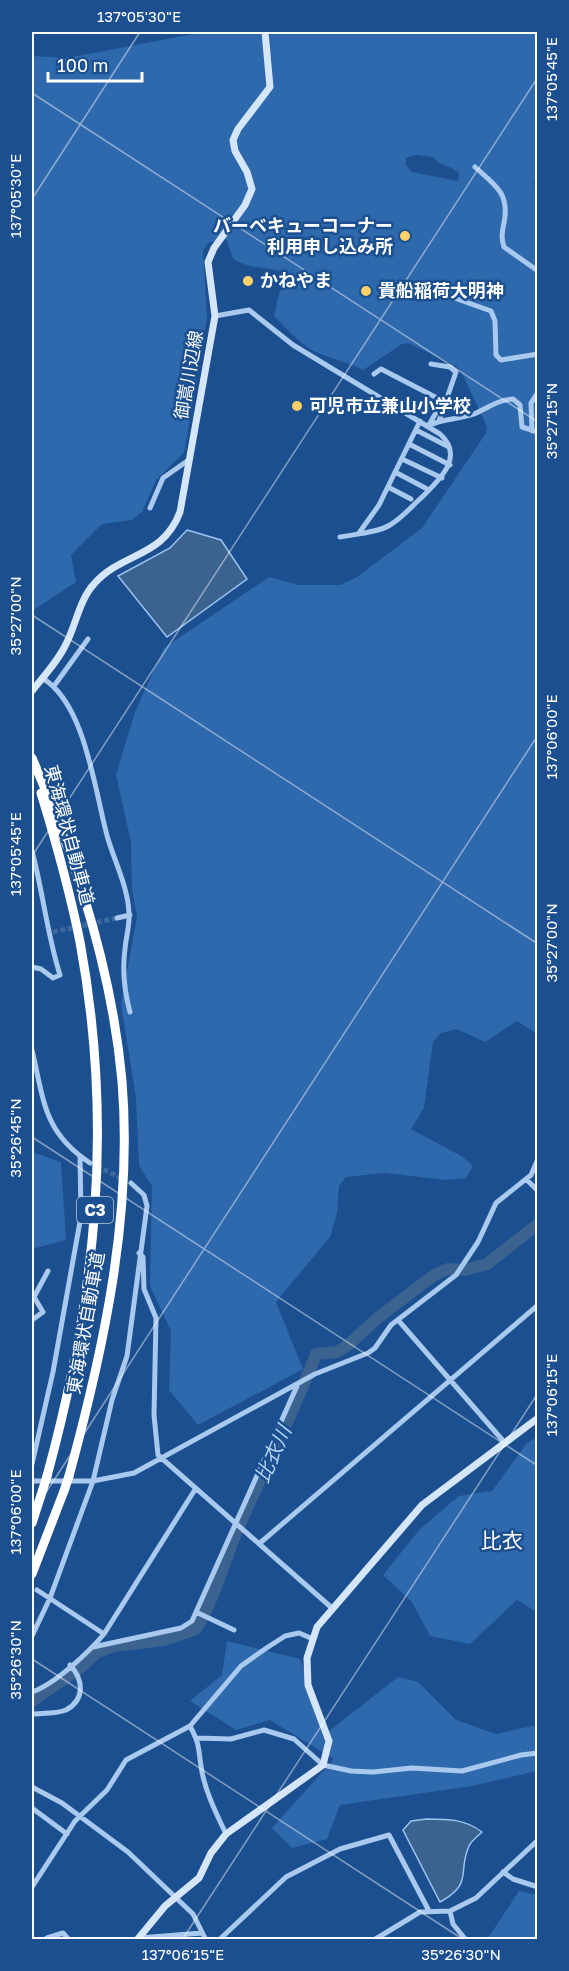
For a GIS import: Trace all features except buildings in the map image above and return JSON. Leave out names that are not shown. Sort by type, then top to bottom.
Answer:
[{"type":"highway","name":"東海環状自動車道","points":[[32,758],[58,849],[79,941],[90,1016],[98,1130],[95,1216],[84,1314],[71,1382],[47,1476],[32,1523]]},
{"type":"highway","name":"東海環状自動車道","points":[[32,758],[66,845],[94,935],[110,1004],[122,1082],[123,1160],[115,1264],[101,1354],[69,1476],[32,1574]]},
{"type":"main road","name":"御嵩川辺線","points":[[32,691],[66,644],[93,584],[104,575],[160,544],[176,525],[215,316],[208,262],[214,248],[250,196],[251,181],[238,160],[233,140],[238,129],[270,87],[265,32]]},
{"type":"main road","points":[[138,1939],[155,1915],[199,1878],[211,1853],[226,1834],[323,1765],[329,1741],[308,1685],[307,1658],[317,1627],[422,1505],[537,1418]]},
{"type":"street","points":[[475,167],[502,193],[506,201],[501,234],[504,246],[537,271]]},
{"type":"street","points":[[425,283],[446,295],[491,311],[495,321],[496,355],[501,360],[537,354]]},
{"type":"street","points":[[215,316],[249,310],[293,345],[444,437],[449,447],[450,465],[429,490],[388,527],[340,537]]},
{"type":"street","points":[[431,364],[450,367],[456,372],[439,421]]},
{"type":"street","points":[[374,374],[381,369],[439,399],[438,409],[428,426]]},
{"type":"street","points":[[428,426],[439,421],[474,414],[499,400],[513,399],[520,405],[522,427],[535,432],[531,403],[537,392]]},
{"type":"street","points":[[359,533],[379,505],[420,421]]},
{"type":"street","points":[[416,430],[449,447]]},
{"type":"street","points":[[408,444],[450,465]]},
{"type":"street","points":[[150,508],[164,478],[190,459]]},
{"type":"street","points":[[402,459],[441,478]]},
{"type":"street","points":[[395,472],[429,490]]},
{"type":"street","points":[[388,487],[411,498]]},
{"type":"street","points":[[54,686],[88,639]]},
{"type":"street","points":[[42,678],[54,686],[87,750],[130,915],[123,977],[130,1012]]},
{"type":"street","points":[[32,851],[60,975],[53,978],[41,969],[32,967]]},
{"type":"street","points":[[117,918],[130,915]]},
{"type":"street","points":[[32,1050],[52,1128],[63,1143],[90,1163]]},
{"type":"street","points":[[32,1464],[53,1372],[81,1216],[80,1156]]},
{"type":"street","points":[[32,1480],[93,1481],[134,1473],[333,1365],[368,1353],[398,1320],[456,1275],[478,1242],[496,1203],[526,1179],[537,1159]]},
{"type":"street","points":[[526,1179],[537,1191]]},
{"type":"street","points":[[32,1636],[50,1598],[93,1481],[110,1408],[127,1356],[147,1206],[144,1195],[131,1184]]},
{"type":"street","points":[[139,1253],[143,1257],[144,1289],[156,1318],[154,1415],[156,1445],[161,1458],[332,1608]]},
{"type":"street","points":[[32,1320],[43,1312],[33,1298],[48,1271]]},
{"type":"street","points":[[260,1543],[537,1305]]},
{"type":"street","points":[[398,1320],[505,1443]]},
{"type":"street","points":[[93,1647],[181,1628],[192,1621],[298,1385]]},
{"type":"street","points":[[32,1692],[43,1688],[93,1647],[104,1634],[196,1488]]},
{"type":"street","points":[[37,1590],[104,1634]]},
{"type":"street","points":[[196,1612],[234,1630]]},
{"type":"street","points":[[32,1887],[80,1815],[107,1790],[126,1760],[190,1726],[242,1666],[265,1648],[299,1633],[313,1639]]},
{"type":"street","points":[[32,1714],[65,1710],[75,1702],[81,1690],[80,1677],[70,1665]]},
{"type":"street","points":[[190,1726],[201,1750],[201,1766],[205,1781],[226,1834]]},
{"type":"street","points":[[197,1738],[231,1739],[264,1730],[294,1739],[323,1765],[351,1771],[412,1768],[455,1772],[537,1753]]},
{"type":"street","points":[[32,1787],[80,1815],[128,1852],[193,1914],[206,1940]]},
{"type":"street","points":[[32,1808],[67,1834]]},
{"type":"street","points":[[219,1940],[285,1877],[340,1849],[389,1835],[429,1911]]},
{"type":"street","points":[[374,1940],[420,1912],[450,1911],[476,1898],[537,1840]]},
{"type":"street","points":[[503,1872],[513,1880],[537,1887]]},
{"type":"street","points":[[450,1911],[453,1924],[466,1940]]},
{"type":"street","points":[[47,1938],[63,1933],[69,1940]]},
{"type":"street","points":[[138,1939],[202,1933]]},
{"type":"shaded area","points":[[204,32],[537,32],[538,170],[534,183],[538,193],[537,1034],[517,1021],[485,1042],[457,1029],[441,1033],[433,1042],[424,1108],[411,1129],[463,1157],[473,1166],[466,1178],[446,1180],[385,1173],[346,1177],[339,1186],[337,1213],[330,1237],[276,1302],[303,1369],[198,1425],[169,1390],[171,1331],[150,1286],[152,1186],[139,1166],[136,1098],[121,1004],[137,917],[132,889],[131,842],[116,775],[135,712],[164,648],[269,577],[299,585],[341,585],[357,577],[422,528],[486,433],[487,427],[463,375],[456,366],[408,343],[402,344],[363,370],[314,351],[298,340],[274,316],[279,294],[286,279],[284,273],[246,265],[233,259],[224,238],[208,243],[203,251],[207,317],[184,453],[156,480],[142,512],[132,520],[102,524],[71,555],[76,582],[32,611],[32,56],[67,58]],"holes":[[[416,155],[433,157],[439,163],[459,173],[458,181],[411,172],[406,165],[406,158]]]},
{"type":"shaded area","points":[[187,530],[221,540],[247,579],[167,637],[118,576],[170,548]]},
{"type":"shaded area","points":[[32,1152],[61,1162],[66,1240],[32,1249]]},
{"type":"shaded area","points":[[537,1437],[537,1617],[535,1611],[517,1600],[470,1644],[430,1636],[412,1602],[383,1575],[420,1529],[459,1496],[492,1491],[527,1443]]},
{"type":"shaded area","points":[[227,1641],[300,1659],[328,1732],[398,1677],[418,1682],[456,1720],[496,1734],[537,1725],[537,1771],[472,1786],[340,1805],[327,1839],[292,1848],[272,1828],[334,1759],[270,1720],[236,1730],[190,1701],[222,1675]]},
{"type":"shaded area","points":[[427,1819],[463,1822],[482,1832],[469,1846],[461,1883],[451,1895],[440,1902],[403,1830],[411,1821]]},
{"type":"shaded area","points":[[519,1891],[537,1895],[537,1939],[488,1938]]},
{"type":"waterway","name":"比衣川","points":[[32,1701],[80,1668],[96,1653],[114,1646],[164,1640],[196,1629],[316,1354],[337,1352],[434,1275],[448,1269],[464,1270],[487,1264],[538,1224]]},
{"type":"tunnel","points":[[53,932],[117,918]]},
{"type":"tunnel","points":[[97,1166],[123,1179]]},
{"type":"place","name":"バーベキューコーナー 利用申し込み所","points":[[405,236]]},
{"type":"place","name":"かねやま","points":[[248,281]]},
{"type":"place","name":"貴船稲荷大明神","points":[[366,291]]},
{"type":"place","name":"可児市立兼山小学校","points":[[297,406]]},
{"type":"district","name":"比衣","points":[[502,1541]]}]
